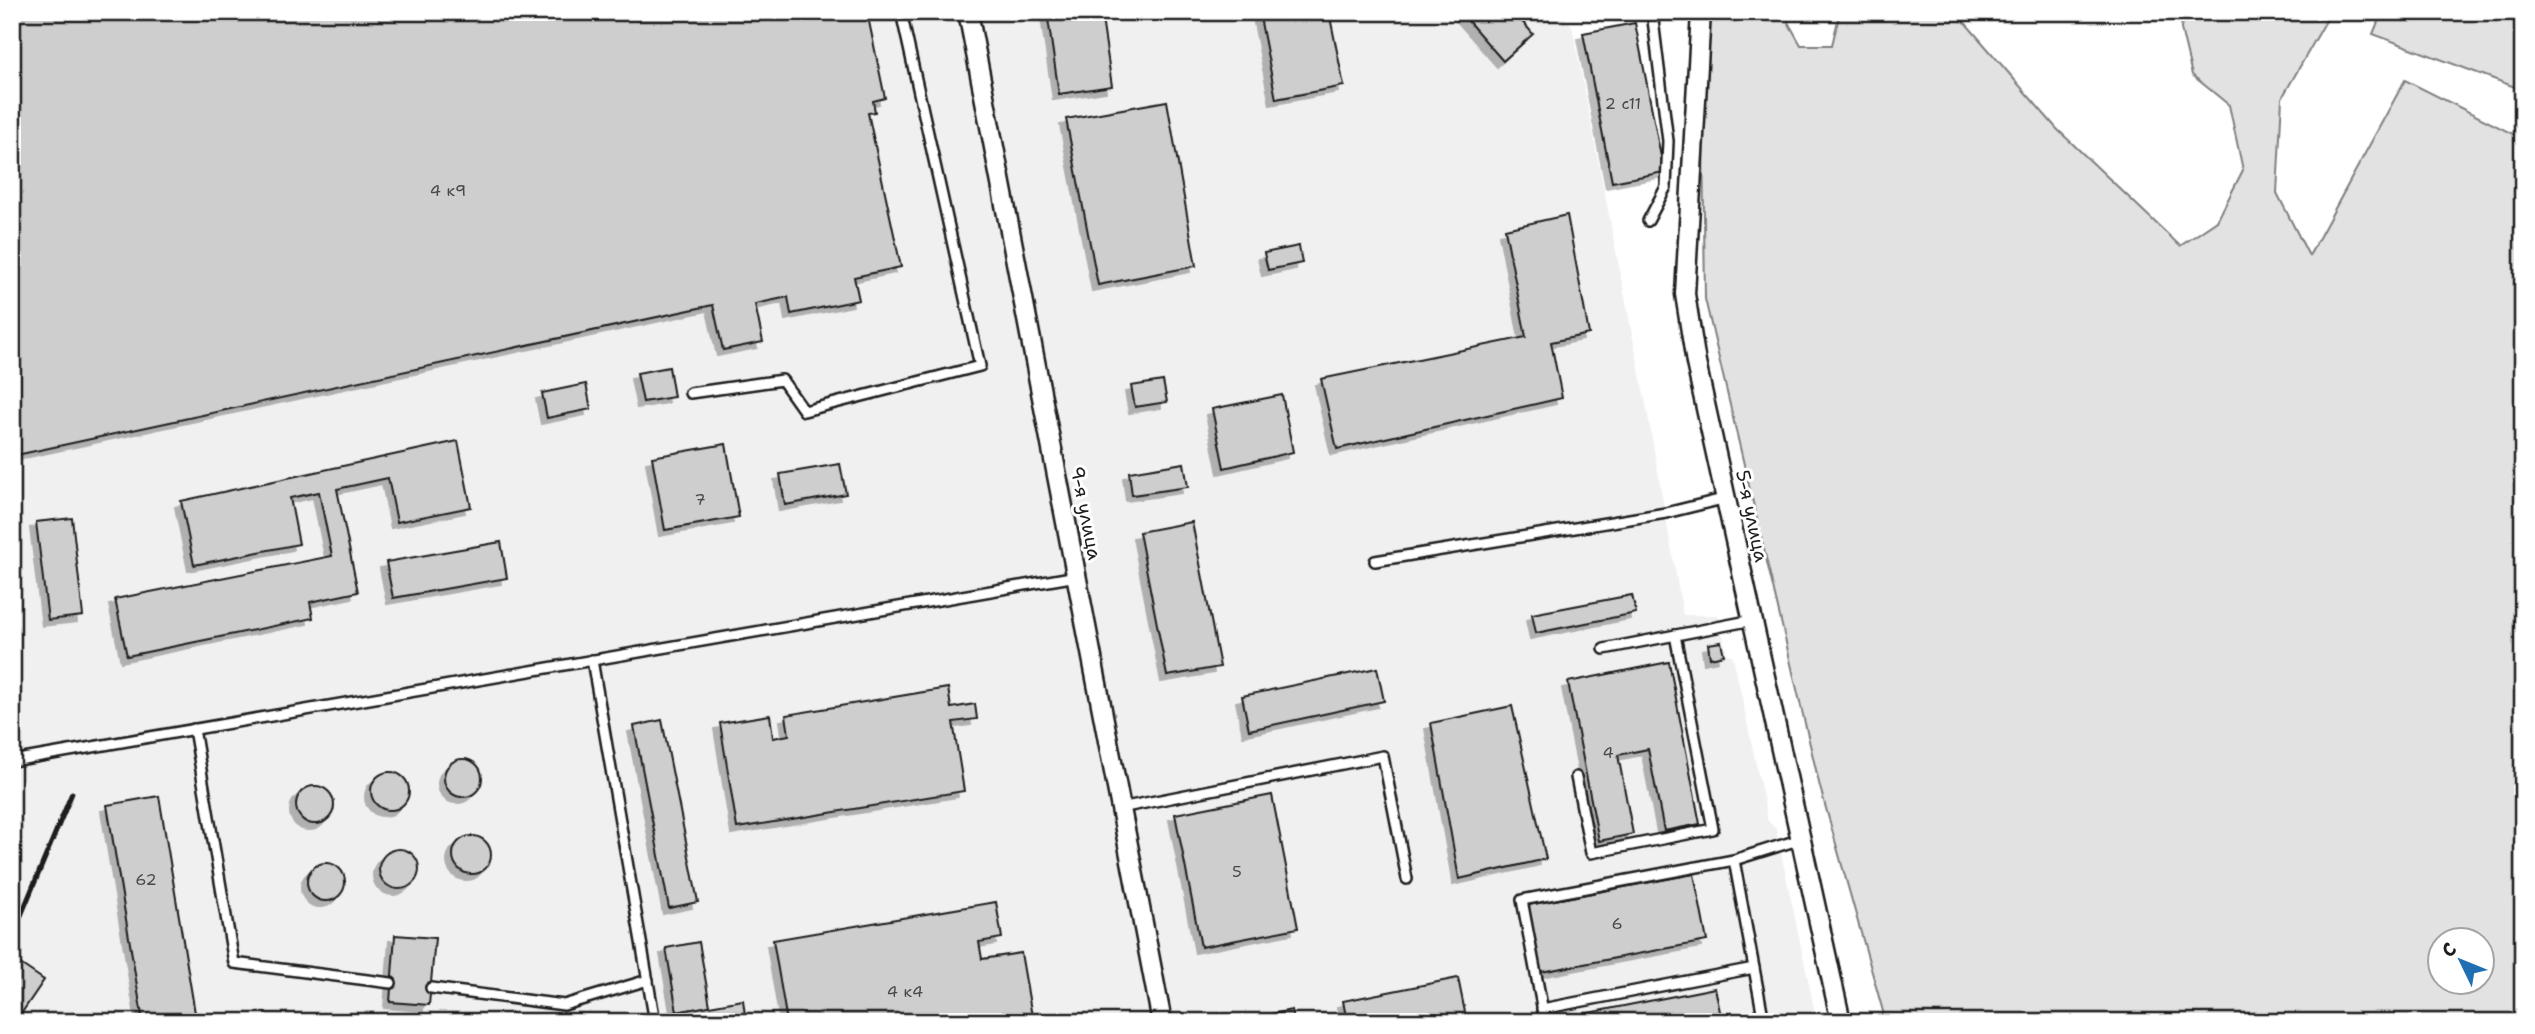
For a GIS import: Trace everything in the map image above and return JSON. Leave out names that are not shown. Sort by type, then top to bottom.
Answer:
[{"type":"street","name":"9-я улица","points":[[968,12],[1162,1022]]},
{"type":"street","name":"5-я улица","points":[[1701,12],[1685,294],[1841,1022]]},
{"type":"lane","points":[[690,393],[782,380],[804,411],[980,366],[901,12]]},
{"type":"lane","points":[[1648,221],[1666,187],[1668,141],[1652,12]]},
{"type":"lane","points":[[1375,561],[1666,513],[1727,498]]},
{"type":"lane","points":[[12,761],[1077,576]]},
{"type":"lane","points":[[1604,649],[1753,620]]},
{"type":"lane","points":[[1576,777],[1591,853],[1713,829],[1675,635]]},
{"type":"lane","points":[[592,660],[655,1022]]},
{"type":"lane","points":[[194,729],[234,963],[391,983]]},
{"type":"lane","points":[[1121,808],[1383,757],[1407,880]]},
{"type":"lane","points":[[1545,1022],[1522,900],[1734,860],[1801,839]]},
{"type":"lane","points":[[1734,860],[1765,1022]]},
{"type":"lane","points":[[1542,1009],[1754,968]]},
{"type":"lane","points":[[431,988],[564,1005],[648,980]]},
{"type":"shaded area","points":[[12,12],[1560,12],[1572,26],[1647,410],[1683,615],[1718,615],[1727,654],[1733,656],[1768,821],[1776,829],[1817,1022],[12,1022]]},
{"type":"shaded area","points":[[1710,12],[1789,12],[1788,22],[1801,45],[1832,45],[1840,12],[1956,12],[2057,129],[2180,246],[2217,221],[2243,170],[2229,105],[2192,75],[2181,29],[2183,12],[2331,12],[2282,98],[2277,193],[2309,256],[2405,80],[2523,139],[2523,1022],[1886,1022],[1820,787],[1705,299],[1703,136]]},
{"type":"shaded area","points":[[2382,12],[2523,12],[2523,90],[2373,34]]},
{"type":"building","points":[[12,12],[867,12],[885,98],[873,101],[875,112],[868,113],[901,267],[854,277],[859,300],[791,314],[788,297],[755,304],[763,342],[723,350],[713,305],[12,456]]},
{"type":"building","points":[[1047,12],[1101,12],[1112,86],[1059,94]]},
{"type":"building","points":[[1259,12],[1329,12],[1344,86],[1276,99]]},
{"type":"building","points":[[1460,12],[1514,12],[1533,34],[1503,61]]},
{"type":"building","points":[[1635,23],[1664,172],[1612,182],[1583,33]]},
{"type":"building","points":[[1167,101],[1196,266],[1098,285],[1066,119]]},
{"type":"building","points":[[1567,215],[1589,334],[1551,342],[1562,398],[1337,449],[1321,379],[1526,337],[1505,229]]},
{"type":"building","points":[[1299,246],[1302,263],[1268,270],[1264,253]]},
{"type":"building","points":[[669,367],[674,397],[643,402],[637,373]]},
{"type":"building","points":[[1163,381],[1167,402],[1135,407],[1131,386]]},
{"type":"building","points":[[586,384],[591,409],[547,418],[542,393]]},
{"type":"building","points":[[1282,395],[1293,452],[1224,468],[1212,409]]},
{"type":"building","points":[[458,441],[471,507],[397,522],[388,478],[337,489],[358,592],[310,602],[313,618],[127,656],[115,599],[332,556],[319,492],[290,498],[299,544],[194,565],[181,501]]},
{"type":"building","points":[[726,444],[739,517],[665,530],[652,457]]},
{"type":"building","points":[[1184,463],[1188,487],[1132,495],[1129,472]]},
{"type":"building","points":[[840,464],[846,494],[785,505],[780,474]]},
{"type":"building","points":[[72,518],[83,616],[48,620],[36,522]]},
{"type":"building","points":[[1192,522],[1220,667],[1167,676],[1139,532]]},
{"type":"building","points":[[501,542],[507,578],[393,598],[386,562]]},
{"type":"building","points":[[1632,595],[1636,613],[1536,633],[1532,614]]},
{"type":"building","points":[[1721,642],[1724,655],[1710,658],[1708,644]]},
{"type":"building","points":[[1669,662],[1700,824],[1664,831],[1648,749],[1618,755],[1633,834],[1599,841],[1568,682]]},
{"type":"building","points":[[1377,668],[1384,701],[1249,730],[1242,696]]},
{"type":"building","points":[[948,688],[951,708],[975,704],[977,719],[953,722],[964,791],[737,828],[720,723],[770,715],[773,738],[789,735],[786,715]]},
{"type":"building","points":[[1512,706],[1546,859],[1459,879],[1431,723]]},
{"type":"building","points":[[662,720],[698,902],[669,908],[634,726]]},
{"type":"building","points":[[463,759],[477,764],[482,778],[477,792],[463,797],[449,792],[444,778],[449,764]]},
{"type":"building","points":[[390,772],[404,777],[409,791],[404,805],[390,810],[376,805],[371,791],[376,777]]},
{"type":"building","points":[[315,786],[329,791],[334,805],[329,819],[315,824],[301,819],[296,805],[301,791]]},
{"type":"building","points":[[1272,795],[1298,928],[1201,947],[1175,814]]},
{"type":"building","points":[[159,796],[196,1019],[179,1022],[143,1022],[107,805]]},
{"type":"building","points":[[472,836],[486,841],[491,855],[486,869],[472,874],[458,869],[453,855],[458,841]]},
{"type":"building","points":[[399,849],[413,855],[419,869],[413,883],[399,889],[385,883],[379,869],[385,855]]},
{"type":"building","points":[[326,863],[340,868],[345,882],[340,896],[326,901],[312,896],[307,882],[312,868]]},
{"type":"building","points":[[1694,874],[1707,941],[1541,972],[1528,905]]},
{"type":"building","points":[[996,902],[1002,938],[979,942],[982,959],[1021,953],[1033,1022],[787,1022],[773,940]]},
{"type":"building","points":[[395,935],[435,938],[429,1005],[390,1002]]},
{"type":"building","points":[[699,942],[710,1006],[677,1012],[666,948]]},
{"type":"building","points":[[13,959],[44,980],[21,1014],[33,1022],[12,1022]]},
{"type":"building","points":[[1458,978],[1467,1022],[1347,1022],[1343,1001]]},
{"type":"building","points":[[1715,988],[1721,1016],[1692,1022],[1579,1022],[1578,1015]]},
{"type":"building","points":[[743,1000],[746,1022],[678,1022],[676,1012]]},
{"type":"building","points":[[1292,1010],[1294,1022],[1234,1022],[1234,1021]]},
{"type":"railway","points":[[12,937],[72,793]]}]
